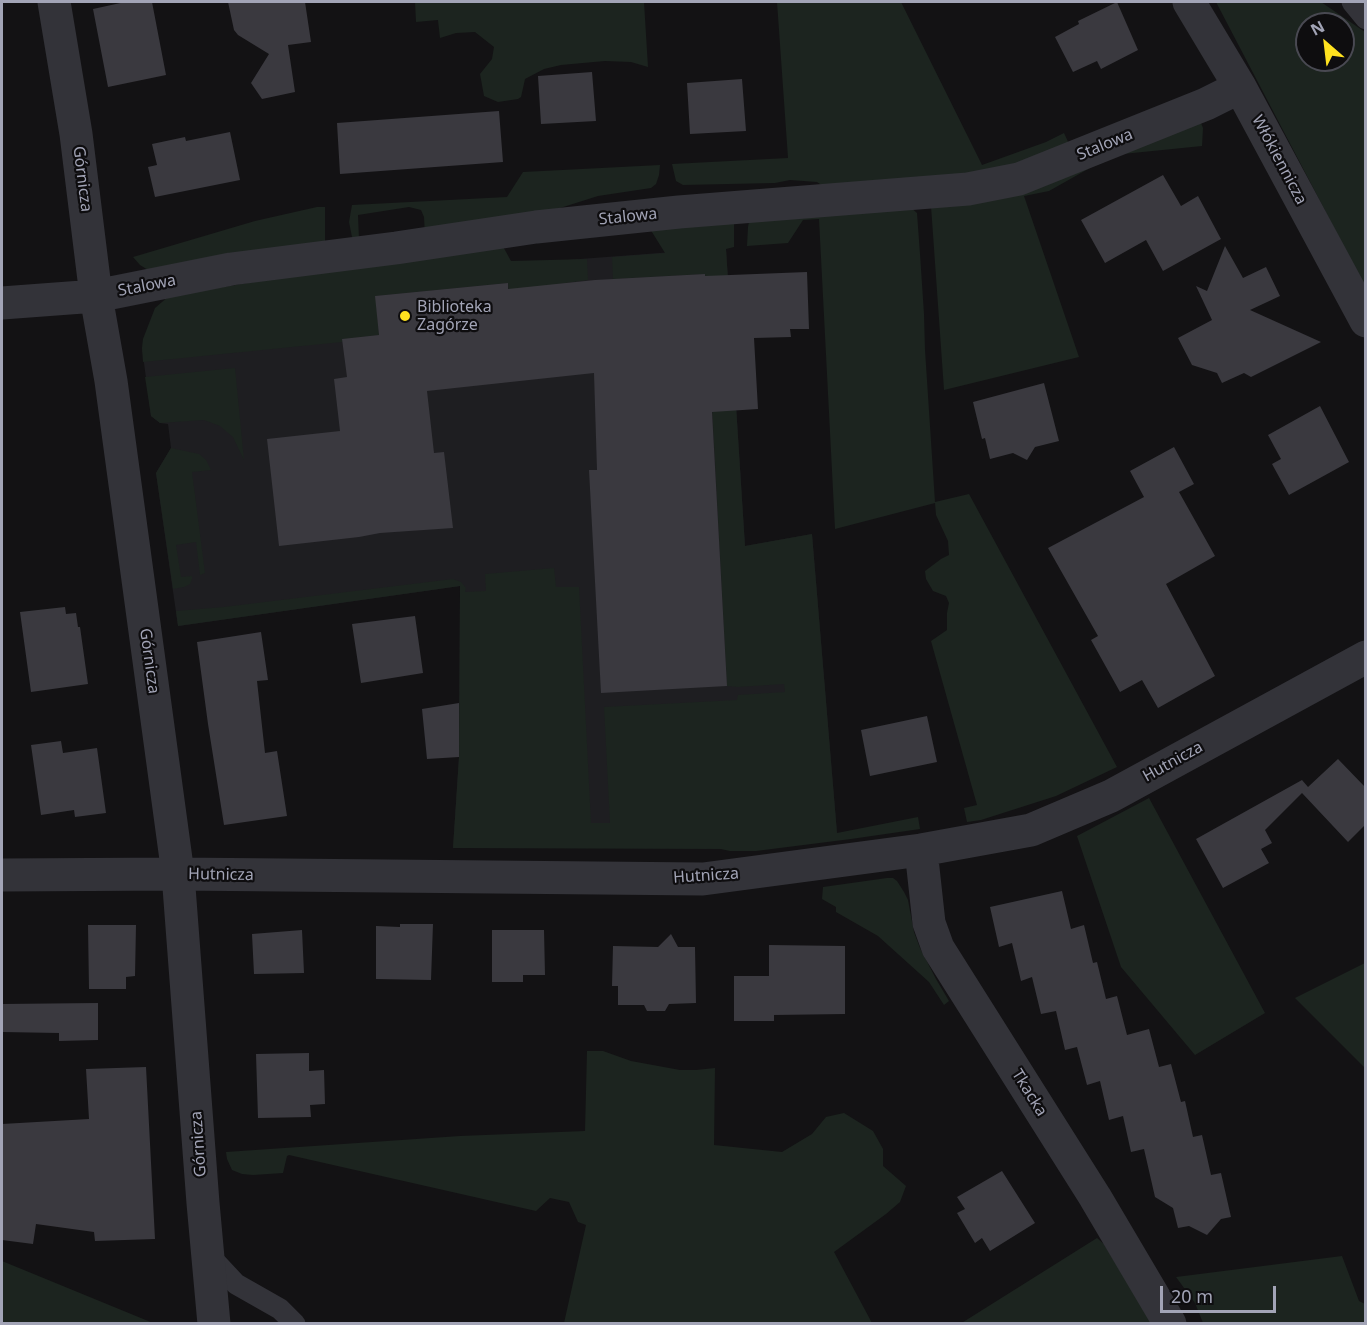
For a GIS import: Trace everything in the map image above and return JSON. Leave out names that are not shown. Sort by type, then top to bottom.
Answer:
[{"type":"street","name":"Górnicza","points":[[54,2],[76,134],[96,296],[112,392],[178,874],[214,1323]]},
{"type":"street","name":"Włókiennicza","points":[[1189,2],[1240,87],[1365,321]]},
{"type":"street","name":"Stalowa","points":[[2,303],[96,296],[231,269],[536,227],[690,211],[968,189],[1019,180],[1206,104],[1240,87]]},
{"type":"street","name":"Hutnicza","points":[[2,875],[178,874],[703,879],[921,850],[1031,830],[1111,796],[1365,657]]},
{"type":"street","name":"Tkacka","points":[[921,850],[929,923],[938,948],[1095,1197],[1170,1323]]},
{"type":"lane","points":[[1352,2],[1365,19]]},
{"type":"lane","points":[[208,1254],[236,1284],[280,1309],[295,1323]]},
{"type":"shaded area","points":[[415,2],[644,2],[648,67],[631,62],[605,61],[561,65],[544,69],[525,79],[521,97],[518,99],[498,102],[484,96],[480,74],[492,59],[494,47],[475,32],[456,33],[440,38],[438,20],[416,22]]},
{"type":"shaded area","points":[[777,2],[901,2],[982,165],[1046,142],[1064,133],[1070,146],[1006,172],[826,188],[817,182],[790,180],[775,183],[683,185],[676,181],[672,164],[788,158]]},
{"type":"shaded area","points":[[1216,2],[1321,2],[1336,12],[1295,12],[1295,72],[1355,72],[1355,25],[1365,32],[1365,287]]},
{"type":"shaded area","points":[[1201,123],[1202,146],[1113,155],[1049,191],[1024,196],[1079,357],[944,390],[931,206]]},
{"type":"shaded area","points":[[660,165],[656,184],[651,188],[598,196],[538,215],[425,236],[424,217],[421,210],[409,207],[358,215],[359,239],[354,241],[352,237],[349,222],[352,205],[507,197],[523,172]]},
{"type":"shaded area","points":[[909,206],[917,213],[935,502],[969,494],[1117,767],[1056,796],[981,820],[967,822],[964,808],[977,805],[931,641],[947,630],[949,603],[946,596],[933,591],[926,579],[925,571],[949,555],[948,541],[936,515],[935,503],[835,529],[819,219],[803,220],[788,243],[747,246],[750,217]]},
{"type":"shaded area","points":[[325,207],[325,244],[148,270],[133,257],[255,221]]},
{"type":"shaded area","points":[[734,218],[734,247],[726,249],[745,546],[812,534],[837,833],[918,817],[920,829],[756,851],[453,848],[459,757],[460,586],[178,626],[176,611],[453,579],[461,582],[466,588],[465,592],[486,591],[485,574],[554,568],[556,587],[579,587],[591,823],[610,823],[604,707],[737,700],[738,695],[785,692],[784,684],[727,686],[705,274],[613,279],[612,257],[665,253],[647,224]]},
{"type":"shaded area","points":[[500,241],[511,261],[587,259],[588,280],[509,293],[508,283],[376,296],[379,335],[343,339],[342,342],[143,362],[143,339],[155,308],[169,296]]},
{"type":"shaded area","points":[[726,248],[745,546],[812,534],[837,833],[453,848],[459,757],[460,586],[178,626],[156,473],[171,448],[168,424],[160,423],[151,416],[142,348],[154,332],[527,263]]},
{"type":"shaded area","points":[[235,368],[244,460],[233,437],[220,426],[204,420],[160,423],[151,416],[145,377]]},
{"type":"shaded area","points":[[171,448],[199,454],[206,460],[211,470],[192,472],[205,573],[200,575],[196,542],[176,545],[181,577],[192,576],[192,579],[190,584],[173,589],[156,473]]},
{"type":"shaded area","points":[[1149,798],[1265,1013],[1195,1055],[1121,967],[1077,836]]},
{"type":"shaded area","points":[[887,878],[897,881],[908,900],[914,932],[920,948],[949,1001],[944,1005],[929,982],[878,936],[836,912],[836,907],[822,899],[823,887]]},
{"type":"shaded area","points":[[1365,963],[1365,1068],[1295,998]]},
{"type":"shaded area","points":[[587,1051],[603,1051],[631,1061],[680,1070],[715,1068],[714,1145],[782,1152],[812,1134],[826,1117],[844,1113],[873,1131],[883,1149],[883,1166],[906,1186],[900,1202],[834,1252],[872,1323],[564,1323],[586,1225],[578,1222],[569,1202],[550,1198],[536,1211],[289,1155],[283,1173],[253,1175],[232,1170],[227,1159],[226,1152],[460,1136],[585,1131]]},
{"type":"shaded area","points":[[1097,1238],[1104,1244],[1152,1324],[960,1324]]},
{"type":"shaded area","points":[[1342,1256],[1359,1301],[1365,1304],[1365,1323],[1203,1323],[1195,1303],[1176,1277]]},
{"type":"shaded area","points":[[2,1261],[153,1323],[2,1323]]},
{"type":"building","points":[[125,2],[152,2],[166,75],[108,87],[93,9]]},
{"type":"building","points":[[228,2],[305,2],[311,42],[288,45],[295,92],[262,99],[251,83],[269,54],[238,35],[234,30]]},
{"type":"building","points":[[1117,2],[1138,50],[1101,69],[1097,61],[1073,72],[1055,37],[1079,24],[1078,21]]},
{"type":"building","points":[[592,72],[596,121],[541,124],[538,76]]},
{"type":"building","points":[[742,79],[746,131],[690,134],[687,83]]},
{"type":"building","points":[[499,111],[503,162],[340,174],[337,123]]},
{"type":"building","points":[[230,132],[240,180],[155,197],[148,167],[157,165],[152,144],[185,137],[186,141]]},
{"type":"building","points":[[1163,175],[1181,206],[1198,196],[1221,239],[1163,271],[1146,240],[1105,263],[1081,220]]},
{"type":"building","points":[[1225,246],[1243,278],[1266,267],[1280,296],[1250,310],[1321,342],[1251,377],[1244,373],[1222,383],[1217,373],[1192,365],[1178,338],[1212,320],[1196,286],[1207,291]]},
{"type":"building","points":[[807,272],[809,329],[790,329],[791,337],[754,338],[758,409],[712,412],[727,686],[601,693],[589,470],[597,470],[594,373],[427,391],[434,453],[444,452],[453,528],[380,533],[279,546],[267,439],[340,431],[334,379],[347,377],[342,339],[379,335],[375,296],[508,283],[508,289],[595,280],[705,274],[705,276]]},
{"type":"building","points":[[1044,383],[1059,441],[1035,447],[1027,460],[1013,453],[990,459],[985,438],[982,439],[973,402]]},
{"type":"building","points":[[1320,406],[1349,462],[1289,495],[1272,464],[1281,459],[1268,435]]},
{"type":"building","points":[[1174,447],[1194,484],[1179,492],[1215,556],[1166,584],[1215,676],[1158,708],[1142,680],[1120,692],[1091,640],[1098,636],[1048,548],[1144,497],[1130,471]]},
{"type":"building","points":[[65,607],[66,614],[76,613],[88,684],[31,692],[20,612]]},
{"type":"building","points":[[415,616],[423,673],[361,683],[352,624]]},
{"type":"building","points":[[261,632],[268,680],[257,681],[265,753],[277,751],[287,816],[224,825],[197,642]]},
{"type":"building","points":[[459,703],[459,757],[427,759],[422,709]]},
{"type":"building","points":[[927,716],[937,762],[870,776],[861,730]]},
{"type":"building","points":[[61,741],[63,753],[97,748],[106,813],[75,817],[74,810],[41,815],[31,745]]},
{"type":"building","points":[[1338,759],[1365,787],[1365,825],[1348,842],[1302,793],[1265,830],[1272,843],[1261,849],[1269,863],[1223,888],[1196,839],[1302,780],[1308,787]]},
{"type":"building","points":[[1062,891],[1071,929],[1084,925],[1093,963],[1097,962],[1106,999],[1117,996],[1127,1035],[1149,1029],[1159,1067],[1171,1064],[1181,1102],[1185,1101],[1193,1137],[1202,1135],[1211,1175],[1221,1173],[1231,1217],[1221,1219],[1207,1235],[1189,1226],[1178,1228],[1173,1208],[1155,1197],[1144,1149],[1131,1152],[1123,1116],[1109,1120],[1100,1081],[1087,1085],[1077,1047],[1065,1050],[1056,1011],[1041,1014],[1032,977],[1021,981],[1012,943],[999,947],[990,907]]},
{"type":"building","points":[[400,924],[433,924],[431,980],[376,979],[376,926],[400,927]]},
{"type":"building","points":[[88,925],[136,925],[135,976],[126,977],[126,989],[89,989]]},
{"type":"building","points":[[302,930],[304,973],[254,974],[252,934]]},
{"type":"building","points":[[492,930],[544,930],[545,975],[523,975],[523,982],[492,982]]},
{"type":"building","points":[[671,934],[678,947],[695,947],[696,1003],[669,1004],[665,1011],[647,1011],[644,1005],[618,1005],[618,986],[612,986],[613,946],[658,947]]},
{"type":"building","points":[[769,945],[845,946],[845,1014],[774,1015],[774,1021],[734,1021],[734,976],[769,976]]},
{"type":"building","points":[[98,1003],[98,1040],[59,1041],[59,1033],[2,1032],[2,1004]]},
{"type":"building","points":[[309,1053],[309,1071],[324,1070],[325,1104],[310,1105],[311,1117],[258,1118],[256,1054]]},
{"type":"building","points":[[146,1067],[155,1239],[95,1241],[94,1232],[36,1224],[33,1244],[2,1240],[2,1124],[89,1119],[86,1069]]},
{"type":"building","points":[[1002,1171],[1035,1223],[990,1251],[982,1238],[975,1243],[957,1213],[965,1209],[957,1197]]},
{"type":"place","name":"Biblioteka Zagórze","points":[[405,316]]}]
